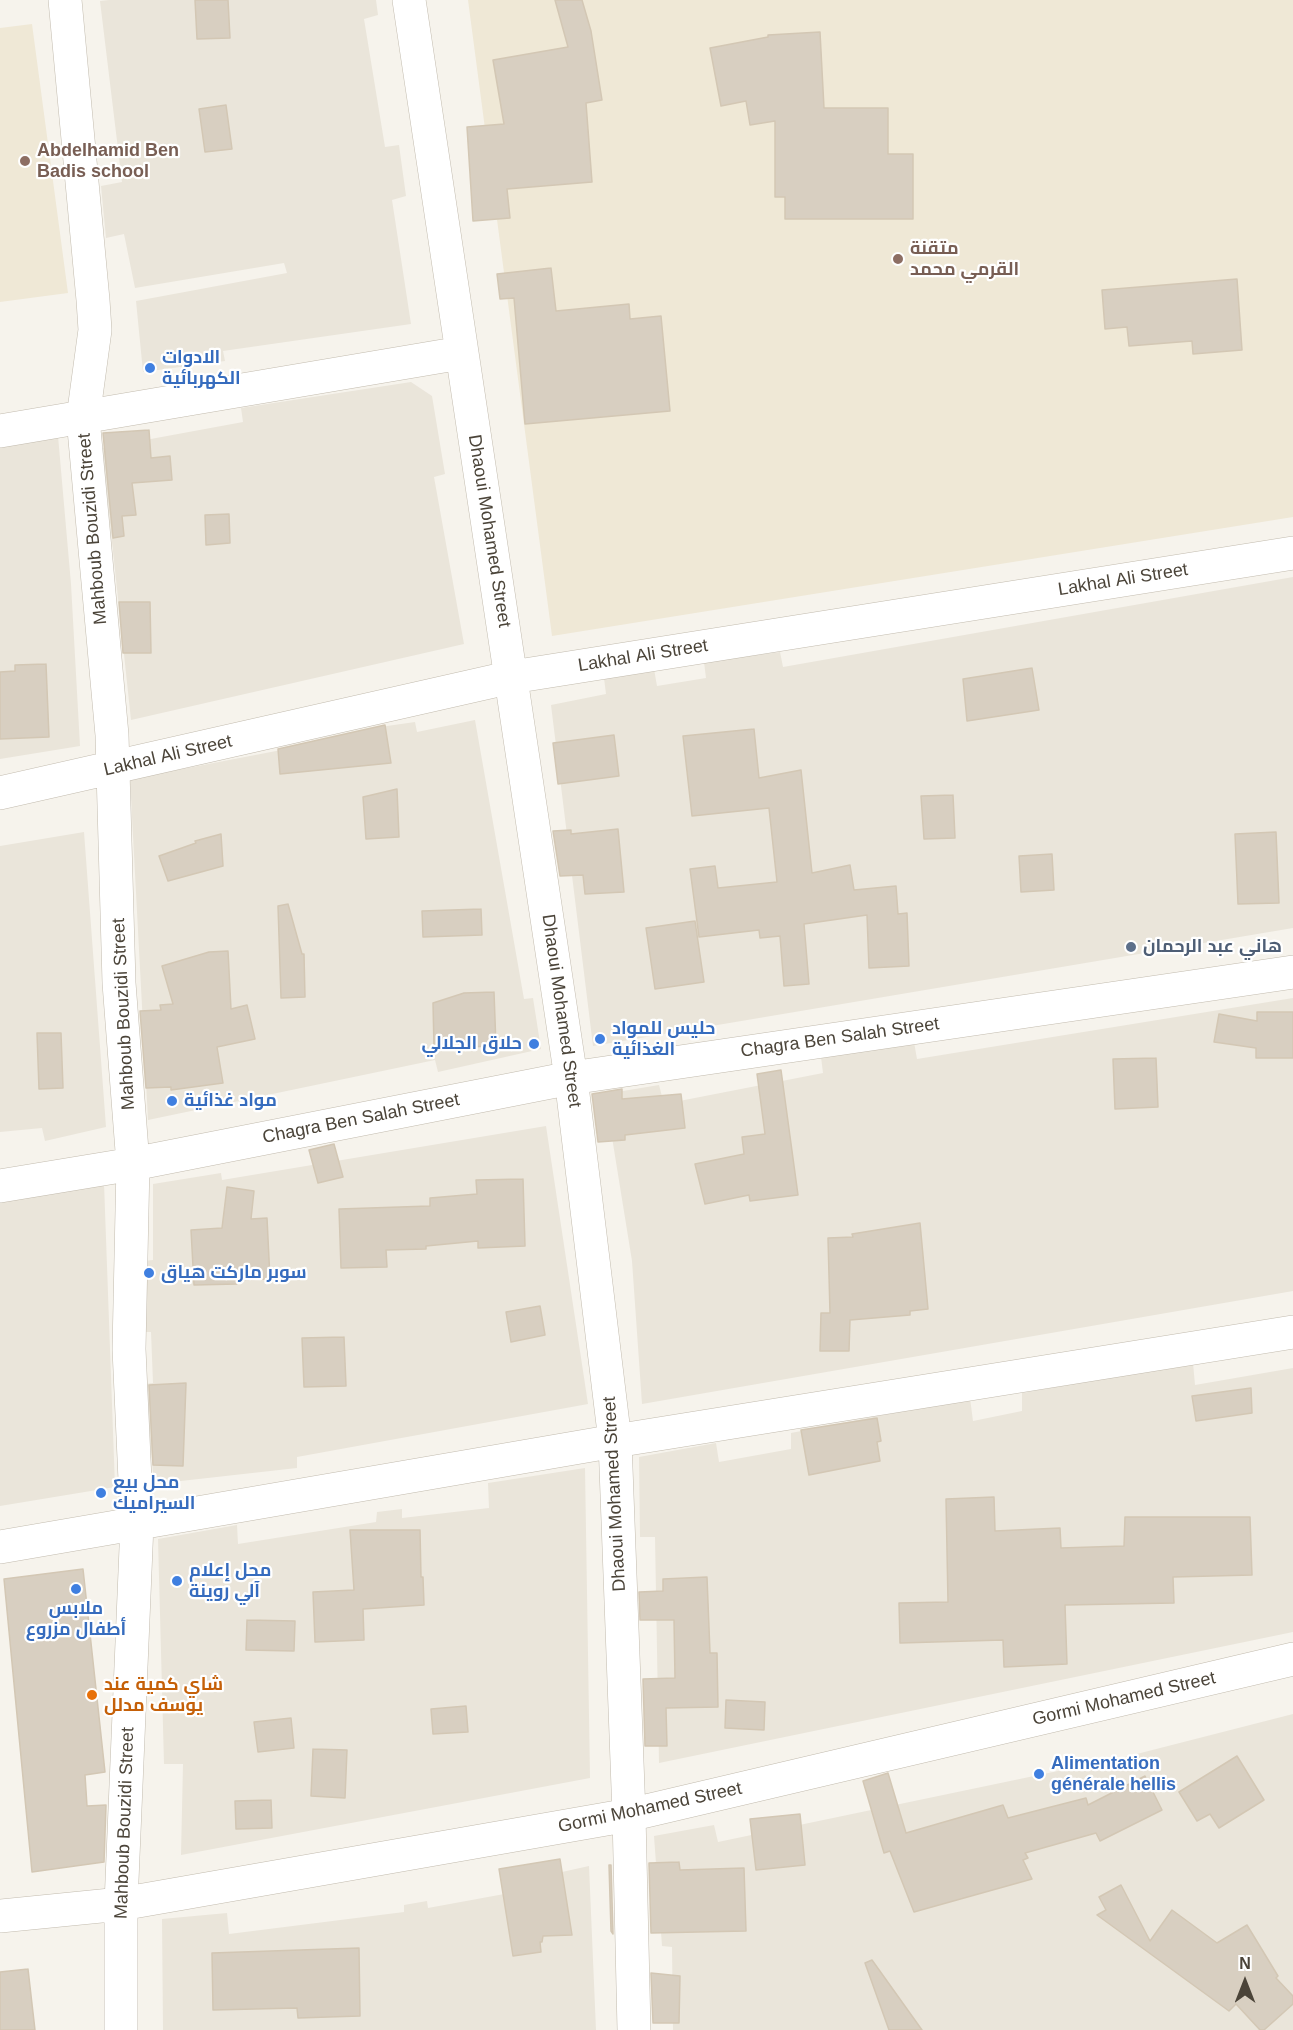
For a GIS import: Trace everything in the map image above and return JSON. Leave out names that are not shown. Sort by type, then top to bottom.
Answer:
[{"type":"street","name":"Mahboub Bouzidi Street","points":[[65,0],[95,330],[83,418],[114,768],[120,983],[134,1164],[129,1349],[137,1524],[121,1904],[121,2030]]},
{"type":"street","name":"Dhaoui Mohamed Street","points":[[409,0],[571,1078],[615,1441],[629,1815],[633,2030]]},
{"type":"street","points":[[0,431],[461,352]]},
{"type":"street","name":"Lakhal Ali Street","points":[[0,793],[512,677],[1293,552]]},
{"type":"street","name":"Chagra Ben Salah Street","points":[[0,1186],[134,1164],[571,1078],[1293,972]]},
{"type":"street","points":[[0,1547],[615,1441],[1293,1332]]},
{"type":"street","name":"Gormi Mohamed Street","points":[[0,1916],[121,1904],[629,1815],[1293,1659]]},
{"type":"shaded area","points":[[376,0],[378,15],[364,19],[385,147],[399,145],[406,196],[392,200],[411,324],[223,351],[225,361],[143,372],[136,301],[287,273],[284,263],[135,288],[124,234],[106,238],[101,186],[122,182],[100,1]]},
{"type":"shaded area","name":"متقنة القرمي محمد","points":[[468,0],[1293,0],[1293,517],[552,636]]},
{"type":"shaded area","name":"Abdelhamid Ben Badis school","points":[[32,24],[68,293],[0,302],[0,28]]},
{"type":"shaded area","points":[[411,382],[432,396],[445,474],[434,477],[464,644],[131,720],[102,448],[243,422],[241,408]]},
{"type":"shaded area","points":[[58,436],[71,584],[80,746],[0,759],[0,447]]},
{"type":"shaded area","points":[[1293,577],[1293,928],[593,1046],[551,705],[606,694],[604,678],[654,669],[657,686],[706,678],[704,662],[780,652],[783,667]]},
{"type":"shaded area","points":[[475,720],[524,999],[533,998],[541,1049],[438,1072],[435,1060],[148,1120],[130,779],[344,738],[380,727],[415,722],[417,732]]},
{"type":"shaded area","points":[[84,832],[106,1127],[45,1141],[42,1128],[0,1132],[0,846]]},
{"type":"shaded area","points":[[1293,998],[1293,1291],[642,1404],[632,1261],[605,1094],[659,1085],[664,1104],[823,1073],[821,1057],[914,1042],[917,1059]]},
{"type":"shaded area","points":[[546,1126],[588,1404],[297,1457],[297,1468],[154,1484],[145,1384],[153,1383],[151,1332],[144,1332],[143,1261],[153,1260],[153,1184],[221,1173],[222,1180]]},
{"type":"shaded area","points":[[104,1183],[115,1487],[0,1506],[0,1200]]},
{"type":"shaded area","points":[[1193,1363],[1195,1385],[1293,1368],[1293,1632],[659,1763],[655,1537],[640,1537],[639,1457],[716,1443],[719,1462],[791,1449],[791,1433],[970,1398],[973,1421],[1022,1411],[1022,1393]]},
{"type":"shaded area","points":[[585,1468],[590,1778],[181,1855],[183,1764],[164,1764],[158,1539],[237,1525],[238,1544],[376,1522],[377,1512],[402,1509],[402,1518],[489,1508],[488,1483]]},
{"type":"shaded area","points":[[1293,1714],[1293,2030],[673,2030],[672,1947],[662,1946],[654,1836],[714,1825],[718,1842],[1125,1757]]},
{"type":"shaded area","points":[[589,1866],[596,2030],[163,2030],[162,1919],[227,1913],[229,1934],[404,1912],[404,1905],[427,1901],[428,1908],[526,1890],[526,1880]]},
{"type":"building","points":[[195,0],[228,0],[230,38],[197,39]]},
{"type":"building","points":[[555,0],[582,0],[591,31],[602,100],[586,103],[592,182],[507,189],[510,218],[473,221],[467,127],[504,124],[493,60],[568,47]]},
{"type":"building","points":[[820,32],[824,108],[888,108],[888,154],[913,154],[913,219],[785,219],[785,197],[775,197],[775,121],[750,125],[746,101],[721,106],[710,48],[768,37],[768,35]]},
{"type":"building","points":[[226,105],[232,149],[205,152],[199,109]]},
{"type":"building","points":[[551,268],[556,311],[629,304],[630,319],[661,316],[670,411],[525,424],[514,298],[500,299],[497,274]]},
{"type":"building","points":[[1237,279],[1242,350],[1193,354],[1192,341],[1129,346],[1127,327],[1105,329],[1102,290]]},
{"type":"building","points":[[149,430],[151,458],[170,456],[172,480],[132,483],[136,515],[122,516],[124,536],[113,538],[103,433]]},
{"type":"building","points":[[229,514],[230,543],[206,545],[205,515]]},
{"type":"building","points":[[119,602],[150,602],[151,653],[123,653]]},
{"type":"building","points":[[46,664],[49,737],[0,739],[0,672],[15,671],[15,665]]},
{"type":"building","points":[[1032,668],[1039,710],[967,721],[963,679]]},
{"type":"building","points":[[385,725],[391,763],[280,774],[278,749]]},
{"type":"building","points":[[754,729],[759,778],[801,770],[812,873],[850,865],[854,890],[896,886],[898,914],[907,913],[909,966],[869,968],[867,915],[804,924],[809,984],[784,986],[780,936],[760,938],[759,930],[699,937],[690,869],[715,866],[718,888],[777,882],[769,808],[692,816],[683,736]]},
{"type":"building","points":[[614,735],[619,776],[558,784],[553,743]]},
{"type":"building","points":[[397,789],[399,837],[366,839],[363,797]]},
{"type":"building","points":[[953,795],[955,838],[924,839],[921,796]]},
{"type":"building","points":[[618,829],[624,892],[585,894],[583,875],[560,876],[553,831],[571,830],[571,834]]},
{"type":"building","points":[[1276,832],[1279,903],[1238,904],[1235,834]]},
{"type":"building","points":[[221,834],[223,866],[168,881],[159,856],[196,843],[195,841]]},
{"type":"building","points":[[1052,854],[1054,890],[1021,892],[1019,856]]},
{"type":"building","points":[[288,904],[302,954],[304,954],[305,997],[281,998],[278,906]]},
{"type":"building","points":[[481,909],[482,935],[423,937],[422,911]]},
{"type":"building","points":[[695,921],[704,982],[655,989],[646,928]]},
{"type":"building","points":[[228,951],[231,1009],[247,1005],[255,1039],[217,1047],[223,1083],[171,1090],[171,1087],[146,1088],[140,1011],[161,1010],[160,1005],[173,1004],[162,966],[209,952]]},
{"type":"building","points":[[494,992],[496,1046],[434,1048],[433,1003],[464,993]]},
{"type":"building","points":[[1257,1012],[1293,1012],[1293,1058],[1256,1058],[1256,1048],[1214,1042],[1219,1014],[1257,1021]]},
{"type":"building","points":[[37,1033],[61,1033],[63,1088],[39,1089]]},
{"type":"building","points":[[1156,1058],[1158,1107],[1115,1109],[1113,1059]]},
{"type":"building","points":[[781,1070],[798,1195],[750,1201],[749,1195],[705,1204],[695,1164],[744,1154],[742,1137],[765,1134],[757,1074]]},
{"type":"building","points":[[622,1089],[622,1099],[681,1094],[685,1128],[625,1135],[625,1140],[598,1142],[592,1094]]},
{"type":"building","points":[[334,1144],[343,1177],[318,1183],[309,1150]]},
{"type":"building","points":[[523,1179],[525,1246],[478,1248],[478,1241],[426,1246],[426,1249],[386,1250],[387,1267],[341,1268],[339,1209],[430,1206],[430,1198],[477,1194],[476,1180]]},
{"type":"building","points":[[227,1187],[254,1191],[251,1219],[267,1218],[270,1279],[237,1280],[237,1284],[194,1285],[191,1230],[222,1228]]},
{"type":"building","points":[[920,1223],[928,1309],[910,1311],[910,1315],[850,1320],[849,1351],[820,1351],[821,1313],[830,1313],[828,1238],[853,1237],[852,1234]]},
{"type":"building","points":[[540,1306],[545,1335],[511,1342],[506,1312]]},
{"type":"building","points":[[344,1337],[346,1386],[304,1387],[302,1338]]},
{"type":"building","points":[[186,1383],[183,1466],[153,1465],[149,1385]]},
{"type":"building","points":[[1251,1388],[1252,1413],[1196,1421],[1192,1396]]},
{"type":"building","points":[[877,1418],[881,1441],[877,1442],[880,1461],[809,1475],[801,1430]]},
{"type":"building","points":[[994,1497],[995,1531],[1060,1528],[1061,1548],[1124,1546],[1125,1517],[1250,1517],[1252,1575],[1173,1577],[1174,1603],[1065,1605],[1067,1664],[1004,1667],[1003,1640],[900,1643],[899,1603],[948,1602],[946,1499]]},
{"type":"building","points":[[350,1530],[420,1530],[424,1605],[363,1609],[364,1640],[315,1642],[313,1592],[354,1590]]},
{"type":"building","points":[[83,1569],[105,1772],[85,1775],[87,1806],[106,1805],[104,1862],[32,1872],[4,1579]]},
{"type":"building","points":[[707,1577],[710,1653],[717,1653],[718,1707],[666,1708],[667,1746],[645,1746],[643,1679],[675,1678],[674,1620],[640,1620],[639,1592],[663,1591],[663,1579]]},
{"type":"building","points":[[247,1620],[295,1621],[294,1651],[246,1650]]},
{"type":"building","points":[[726,1700],[765,1702],[764,1730],[725,1728]]},
{"type":"building","points":[[466,1706],[468,1732],[433,1734],[431,1709]]},
{"type":"building","points":[[291,1718],[294,1748],[258,1752],[254,1722]]},
{"type":"building","points":[[313,1749],[347,1750],[345,1798],[311,1796]]},
{"type":"building","points":[[1237,1756],[1264,1800],[1219,1828],[1210,1814],[1197,1821],[1179,1792]]},
{"type":"building","points":[[888,1773],[906,1833],[1003,1805],[1008,1818],[1086,1798],[1088,1805],[1145,1776],[1162,1810],[1100,1841],[1096,1833],[1025,1853],[1028,1858],[1023,1860],[1032,1879],[914,1912],[890,1851],[884,1853],[863,1781]]},
{"type":"building","points":[[271,1800],[272,1828],[236,1829],[235,1801]]},
{"type":"building","points":[[800,1814],[805,1865],[756,1870],[750,1819]]},
{"type":"building","points":[[560,1859],[572,1935],[543,1936],[540,1942],[541,1952],[513,1956],[499,1869]]},
{"type":"building","points":[[679,1862],[680,1870],[744,1868],[746,1931],[651,1933],[649,1863]]},
{"type":"building","points":[[609,1865],[611,1865],[613,1934],[611,1931]]},
{"type":"building","points":[[1121,1885],[1150,1941],[1172,1910],[1217,1943],[1247,1925],[1278,1976],[1276,1978],[1293,1996],[1293,2004],[1264,2030],[1260,2030],[1236,2004],[1229,2011],[1097,1915],[1106,1910],[1099,1897]]},
{"type":"building","points":[[359,1948],[360,2016],[298,2018],[297,2008],[213,2010],[212,1953]]},
{"type":"building","points":[[872,1960],[922,2030],[889,2030],[865,1963]]},
{"type":"building","points":[[28,1969],[35,2030],[0,2030],[0,1972]]},
{"type":"building","points":[[651,1973],[680,1976],[679,2023],[653,2023]]},
{"type":"place","name":"Abdelhamid Ben Badis school","points":[[25,161]]},
{"type":"place","name":"متقنة القرمي محمد","points":[[898,259]]},
{"type":"place","name":"الادوات الكهربائية","points":[[150,368]]},
{"type":"place","name":"هاني عبد الرحمان","points":[[1131,947]]},
{"type":"place","name":"حليس للمواد الغذائية","points":[[600,1039]]},
{"type":"place","name":"حلاق الجلالي","points":[[534,1044]]},
{"type":"place","name":"مواد غذائية","points":[[172,1101]]},
{"type":"place","name":"سوبر ماركت هياق","points":[[149,1273]]},
{"type":"place","name":"محل بيع السيراميك","points":[[101,1493]]},
{"type":"place","name":"محل إعلام آلي روينة","points":[[177,1581]]},
{"type":"place","name":"ملابس أطفال مزروع","points":[[76,1589]]},
{"type":"place","name":"شاي كمية عند يوسف مدلل","points":[[92,1695]]},
{"type":"place","name":"Alimentation générale hellis","points":[[1039,1774]]}]
